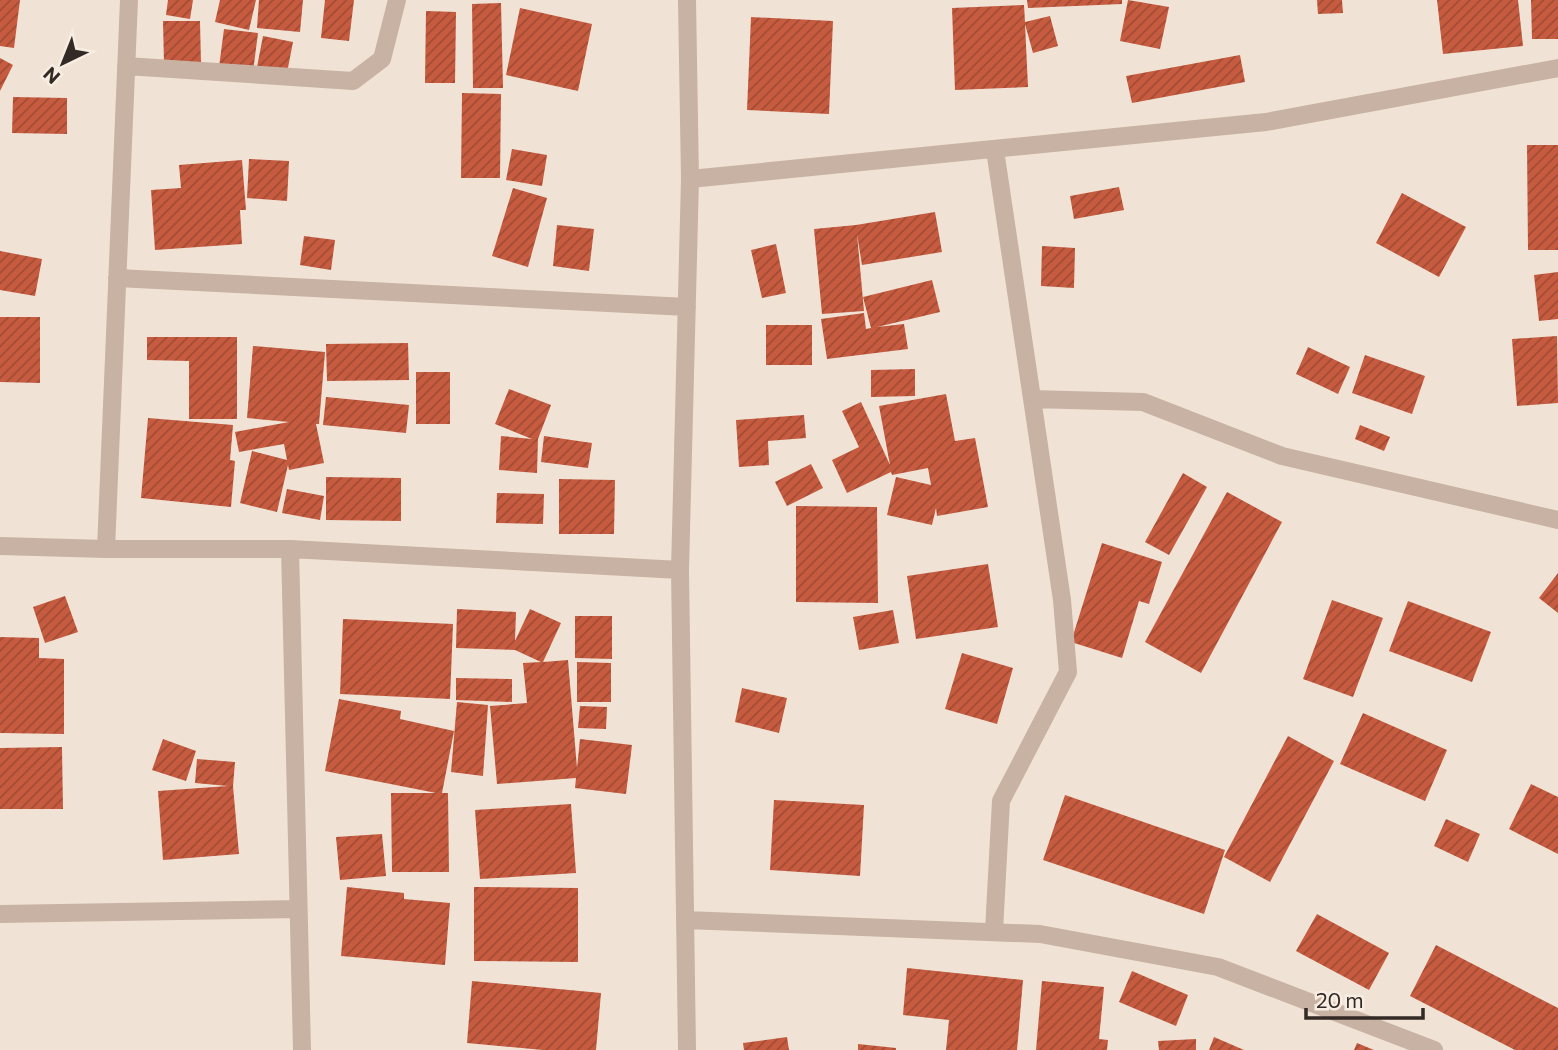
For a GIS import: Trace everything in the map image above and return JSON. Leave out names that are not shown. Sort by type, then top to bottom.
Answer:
[{"type":"street","points":[[106,550],[129,0]]},
{"type":"street","points":[[126,66],[353,80],[382,59],[397,0]]},
{"type":"street","points":[[687,0],[690,180],[680,570],[687,1050]]},
{"type":"street","points":[[690,180],[1266,122],[1558,68]]},
{"type":"street","points":[[994,932],[1001,801],[1068,672],[1062,600],[995,150]]},
{"type":"street","points":[[117,278],[687,307]]},
{"type":"street","points":[[1032,400],[1143,402],[1282,456],[1558,520]]},
{"type":"street","points":[[0,546],[106,550],[289,549],[680,570]]},
{"type":"street","points":[[289,549],[302,1050]]},
{"type":"street","points":[[0,914],[298,909]]},
{"type":"street","points":[[685,920],[1040,934],[1218,967],[1434,1050]]},
{"type":"building","points":[[0,0],[20,0],[14,48],[0,46]]},
{"type":"building","points":[[168,0],[193,0],[190,19],[166,15]]},
{"type":"building","points":[[220,0],[256,0],[249,30],[215,22]]},
{"type":"building","points":[[259,0],[303,0],[300,32],[257,28]]},
{"type":"building","points":[[325,0],[354,0],[349,41],[321,38]]},
{"type":"building","points":[[1027,0],[1122,0],[1122,4],[1028,8]]},
{"type":"building","points":[[1128,0],[1169,7],[1160,49],[1120,41]]},
{"type":"building","points":[[1317,0],[1342,0],[1343,13],[1318,14]]},
{"type":"building","points":[[1437,0],[1518,0],[1523,46],[1443,54]]},
{"type":"building","points":[[1531,0],[1558,0],[1558,39],[1532,39]]},
{"type":"building","points":[[501,3],[503,88],[473,88],[472,4]]},
{"type":"building","points":[[1024,5],[1025,22],[1050,16],[1058,46],[1033,53],[1025,24],[1028,87],[955,90],[952,8]]},
{"type":"building","points":[[520,8],[592,24],[578,91],[506,75]]},
{"type":"building","points":[[426,11],[456,12],[455,83],[425,83]]},
{"type":"building","points":[[751,17],[833,21],[829,114],[747,110]]},
{"type":"building","points":[[163,21],[200,21],[201,64],[164,64]]},
{"type":"building","points":[[224,29],[258,33],[253,72],[219,67]]},
{"type":"building","points":[[263,36],[293,42],[286,78],[256,72]]},
{"type":"building","points":[[1240,55],[1245,82],[1132,103],[1126,76]]},
{"type":"building","points":[[0,58],[13,65],[0,91]]},
{"type":"building","points":[[462,93],[501,94],[500,178],[461,178]]},
{"type":"building","points":[[13,97],[67,98],[67,134],[12,133]]},
{"type":"building","points":[[1527,145],[1558,145],[1558,250],[1528,250]]},
{"type":"building","points":[[512,149],[547,155],[542,186],[506,180]]},
{"type":"building","points":[[249,159],[289,161],[287,201],[247,198]]},
{"type":"building","points":[[242,160],[246,210],[240,210],[242,244],[155,250],[151,190],[181,188],[179,165]]},
{"type":"building","points":[[1119,187],[1124,210],[1074,219],[1070,196]]},
{"type":"building","points":[[513,188],[547,198],[528,267],[492,256]]},
{"type":"building","points":[[1402,193],[1466,227],[1439,277],[1376,243]]},
{"type":"building","points":[[935,212],[942,252],[862,265],[857,234],[864,311],[822,314],[814,229]]},
{"type":"building","points":[[557,225],[594,229],[589,271],[553,266]]},
{"type":"building","points":[[304,236],[335,240],[331,270],[300,265]]},
{"type":"building","points":[[776,244],[786,293],[762,298],[751,250]]},
{"type":"building","points":[[1042,246],[1075,248],[1074,288],[1041,286]]},
{"type":"building","points":[[0,251],[42,259],[35,296],[0,290]]},
{"type":"building","points":[[1558,272],[1558,319],[1539,321],[1534,275]]},
{"type":"building","points":[[932,280],[940,312],[877,327],[904,324],[908,349],[827,359],[821,319],[864,313],[866,329],[871,328],[863,297]]},
{"type":"building","points":[[0,317],[40,317],[40,383],[0,382]]},
{"type":"building","points":[[766,325],[812,325],[812,365],[766,365]]},
{"type":"building","points":[[1557,336],[1558,403],[1517,406],[1512,339]]},
{"type":"building","points":[[147,337],[237,337],[237,419],[189,419],[189,361],[147,360]]},
{"type":"building","points":[[408,343],[409,380],[327,381],[326,344]]},
{"type":"building","points":[[253,346],[325,352],[319,424],[316,424],[324,463],[289,470],[288,465],[277,512],[240,503],[252,451],[287,460],[284,444],[239,452],[235,432],[289,422],[247,418]]},
{"type":"building","points":[[1308,347],[1350,367],[1338,394],[1296,374]]},
{"type":"building","points":[[1365,355],[1425,376],[1412,414],[1352,393]]},
{"type":"building","points":[[915,369],[915,396],[871,397],[871,370]]},
{"type":"building","points":[[416,372],[450,372],[450,424],[416,424]]},
{"type":"building","points":[[509,389],[551,405],[538,439],[537,473],[499,470],[501,436],[532,439],[495,424]]},
{"type":"building","points":[[946,394],[955,441],[975,438],[988,507],[937,516],[936,508],[932,525],[887,515],[896,477],[931,485],[928,468],[892,475],[891,472],[847,493],[832,460],[859,447],[842,411],[861,402],[890,465],[879,406]]},
{"type":"building","points":[[326,397],[409,405],[406,433],[323,425]]},
{"type":"building","points":[[804,415],[806,438],[768,441],[769,465],[739,467],[736,420]]},
{"type":"building","points":[[148,418],[233,425],[230,460],[235,461],[231,507],[141,498]]},
{"type":"building","points":[[1360,425],[1390,437],[1384,451],[1355,439]]},
{"type":"building","points":[[544,436],[592,443],[588,468],[541,462]]},
{"type":"building","points":[[811,464],[823,488],[787,506],[775,482]]},
{"type":"building","points":[[1183,473],[1207,487],[1169,555],[1145,542]]},
{"type":"building","points":[[326,477],[401,478],[401,521],[326,520]]},
{"type":"building","points":[[559,479],[615,480],[614,534],[559,534]]},
{"type":"building","points":[[287,489],[324,496],[320,520],[282,513]]},
{"type":"building","points":[[1227,492],[1282,522],[1201,673],[1145,642]]},
{"type":"building","points":[[497,493],[544,494],[543,524],[496,523]]},
{"type":"building","points":[[796,506],[877,507],[878,603],[796,602]]},
{"type":"building","points":[[1102,543],[1162,562],[1149,604],[1139,601],[1122,658],[1071,642]]},
{"type":"building","points":[[988,564],[998,627],[916,639],[907,576]]},
{"type":"building","points":[[1558,573],[1558,613],[1539,598]]},
{"type":"building","points":[[65,596],[78,632],[45,643],[33,607]]},
{"type":"building","points":[[1332,600],[1383,618],[1353,697],[1303,679]]},
{"type":"building","points":[[1408,601],[1491,632],[1472,682],[1389,651]]},
{"type":"building","points":[[457,609],[516,612],[515,641],[530,609],[561,623],[543,662],[568,660],[577,768],[580,739],[632,745],[626,794],[575,788],[576,778],[497,784],[490,706],[527,703],[523,663],[541,662],[515,650],[456,648]]},
{"type":"building","points":[[893,610],[899,643],[859,650],[853,617]]},
{"type":"building","points":[[575,616],[612,616],[612,659],[575,658]]},
{"type":"building","points":[[343,619],[453,624],[450,699],[340,694]]},
{"type":"building","points":[[0,637],[39,638],[39,658],[64,659],[64,734],[0,733]]},
{"type":"building","points":[[962,653],[1013,668],[997,724],[945,709]]},
{"type":"building","points":[[577,662],[611,663],[611,702],[577,702]]},
{"type":"building","points":[[456,678],[512,679],[512,702],[456,700]]},
{"type":"building","points":[[742,688],[787,698],[779,733],[735,722]]},
{"type":"building","points":[[339,699],[401,711],[400,719],[454,731],[442,793],[448,793],[449,872],[392,872],[391,793],[436,793],[325,771]]},
{"type":"building","points":[[457,702],[488,705],[483,776],[451,772]]},
{"type":"building","points":[[580,706],[607,707],[606,729],[578,728]]},
{"type":"building","points":[[1363,713],[1447,750],[1425,801],[1340,764]]},
{"type":"building","points":[[1288,736],[1334,761],[1270,882],[1224,857]]},
{"type":"building","points":[[163,739],[196,751],[186,781],[152,770]]},
{"type":"building","points":[[62,747],[63,809],[0,809],[0,748]]},
{"type":"building","points":[[197,759],[235,762],[233,786],[239,854],[163,860],[158,791],[228,786],[195,783]]},
{"type":"building","points":[[1531,784],[1558,797],[1558,854],[1509,829]]},
{"type":"building","points":[[1065,795],[1225,850],[1204,914],[1043,860]]},
{"type":"building","points":[[774,800],[864,805],[860,876],[770,870]]},
{"type":"building","points":[[571,804],[576,873],[480,879],[475,810]]},
{"type":"building","points":[[1446,819],[1480,834],[1468,862],[1434,846]]},
{"type":"building","points":[[382,834],[386,876],[340,880],[336,837]]},
{"type":"building","points":[[347,887],[404,893],[404,899],[450,903],[445,965],[341,956]]},
{"type":"building","points":[[474,887],[578,888],[578,962],[474,961]]},
{"type":"building","points":[[1317,914],[1389,953],[1369,990],[1296,951]]},
{"type":"building","points":[[1436,945],[1558,1008],[1558,1050],[1515,1050],[1410,996]]},
{"type":"building","points":[[907,968],[1023,980],[1017,1050],[946,1050],[949,1020],[903,1015]]},
{"type":"building","points":[[1132,971],[1188,995],[1176,1026],[1119,1002]]},
{"type":"building","points":[[472,981],[601,993],[596,1050],[543,1050],[467,1043]]},
{"type":"building","points":[[1042,981],[1104,987],[1099,1039],[1108,1040],[1107,1050],[1036,1050]]},
{"type":"building","points":[[787,1037],[789,1050],[744,1050],[743,1043]]},
{"type":"building","points":[[1214,1037],[1244,1050],[1209,1050]]},
{"type":"building","points":[[1196,1039],[1196,1050],[1159,1050],[1158,1041]]},
{"type":"building","points":[[1357,1043],[1374,1050],[1354,1050]]},
{"type":"building","points":[[858,1044],[896,1048],[896,1050],[858,1050]]}]
